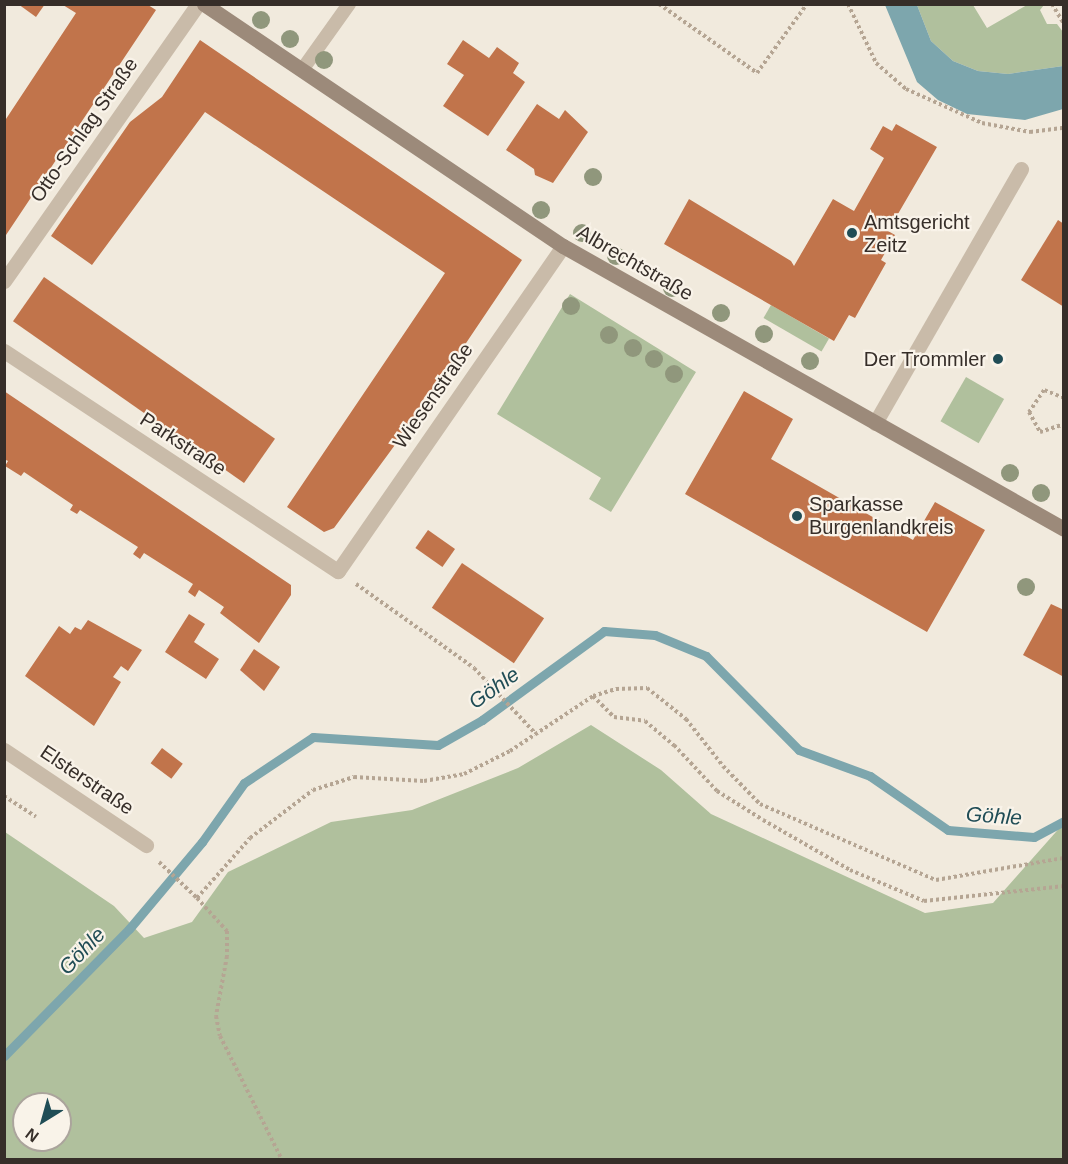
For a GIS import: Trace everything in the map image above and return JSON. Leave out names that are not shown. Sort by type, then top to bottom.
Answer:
[{"type":"main road","name":"Albrechtstraße","points":[[204,4],[563,246],[1064,529]]},
{"type":"street","name":"Otto-Schlag Straße","points":[[4,281],[198,4]]},
{"type":"street","points":[[875,423],[1021,169]]},
{"type":"street","name":"Wiesenstraße","points":[[338,571],[563,246]]},
{"type":"street","name":"Parkstraße","points":[[4,351],[338,571]]},
{"type":"street","name":"Elsterstraße","points":[[4,750],[146,845]]},
{"type":"lane","points":[[302,70],[349,4]]},
{"type":"path","points":[[659,4],[757,73],[807,4]]},
{"type":"path","points":[[848,4],[867,48],[887,76],[954,113],[982,123],[1030,132],[1064,128]]},
{"type":"path","points":[[1053,4],[1063,23]]},
{"type":"path","points":[[1064,398],[1044,390],[1029,412],[1040,432],[1064,424]]},
{"type":"path","points":[[338,571],[474,668],[536,734]]},
{"type":"path","points":[[197,898],[250,838],[313,790],[354,777],[424,781],[464,774],[536,734],[593,696],[616,689],[647,688],[686,719],[723,766],[760,804],[936,880],[1064,858]]},
{"type":"path","points":[[593,696],[614,717],[645,721],[674,745],[717,791],[763,820],[850,870],[924,901],[1064,886]]},
{"type":"path","points":[[4,796],[36,817]]},
{"type":"path","points":[[162,865],[227,931],[227,956],[216,1016],[220,1036],[282,1160]]},
{"type":"green space","points":[[917,5],[973,5],[987,28],[1027,5],[1044,5],[1040,10],[1047,24],[1057,24],[1063,32],[1063,66],[1008,74],[978,71],[953,61],[931,41]]},
{"type":"green space","points":[[570,294],[696,372],[611,512],[589,499],[601,478],[497,414]]},
{"type":"green space","points":[[771,305],[829,339],[822,351],[764,318]]},
{"type":"green space","points":[[966,377],[1004,399],[979,443],[940,421]]},
{"type":"green space","points":[[591,725],[661,770],[711,814],[925,913],[993,903],[1063,824],[1063,1159],[5,1159],[5,832],[114,906],[144,938],[192,922],[228,872],[331,822],[412,810],[518,768]]},
{"type":"water","points":[[885,5],[917,5],[931,41],[953,61],[978,71],[1008,74],[1063,66],[1063,109],[1025,120],[967,114],[938,100],[917,82]]},
{"type":"building","points":[[18,4],[45,4],[36,17]]},
{"type":"building","points":[[63,5],[148,5],[156,10],[4,238],[4,122],[76,13]]},
{"type":"building","points":[[200,40],[522,260],[425,404],[334,528],[324,532],[287,507],[445,273],[205,112],[92,265],[51,236],[130,122],[162,97]]},
{"type":"building","points":[[463,40],[489,58],[497,47],[519,63],[513,73],[525,82],[488,136],[443,106],[464,75],[447,64]]},
{"type":"building","points":[[537,104],[559,119],[565,110],[588,132],[553,183],[535,175],[534,169],[506,150]]},
{"type":"building","name":"Amtsgericht Zeitz","points":[[896,124],[937,147],[888,231],[895,235],[881,260],[886,263],[855,318],[849,315],[834,341],[664,244],[689,199],[791,261],[794,266],[833,199],[854,211],[884,158],[870,149],[883,126],[892,131]]},
{"type":"building","points":[[1058,220],[1064,224],[1064,307],[1021,280]]},
{"type":"building","points":[[44,277],[275,439],[244,483],[13,321]]},
{"type":"building","points":[[4,391],[291,585],[291,595],[259,643],[220,613],[224,607],[199,590],[195,597],[188,592],[193,584],[144,553],[140,559],[133,554],[138,547],[80,510],[77,514],[70,510],[73,505],[24,472],[21,476],[5,466],[8,461],[4,459]]},
{"type":"building","name":"Sparkasse Burgenlandkreis","points":[[744,391],[793,419],[771,459],[913,540],[935,502],[985,530],[927,632],[685,494]]},
{"type":"building","points":[[428,530],[455,549],[442,567],[415,548]]},
{"type":"building","points":[[462,563],[544,618],[514,663],[432,608]]},
{"type":"building","points":[[1051,604],[1064,610],[1064,677],[1023,655]]},
{"type":"building","points":[[189,614],[205,624],[194,642],[219,659],[206,679],[165,652]]},
{"type":"building","points":[[88,620],[142,650],[128,671],[121,666],[113,677],[121,682],[94,726],[25,676],[59,626],[70,634],[75,627],[81,630]]},
{"type":"building","points":[[254,649],[280,667],[264,691],[240,670]]},
{"type":"building","points":[[162,748],[183,764],[171,779],[151,763]]},
{"type":"waterway","name":"Göhle","points":[[4,1056],[129,929],[202,842],[244,783],[313,737],[438,745],[482,720],[604,631],[655,635],[706,656],[799,750],[870,776],[948,830],[1034,837],[1064,821]]},
{"type":"place","name":"Amtsgericht Zeitz","points":[[852,233]]},
{"type":"place","name":"Der Trommler","points":[[998,359]]},
{"type":"place","name":"Sparkasse Burgenlandkreis","points":[[797,516]]}]
